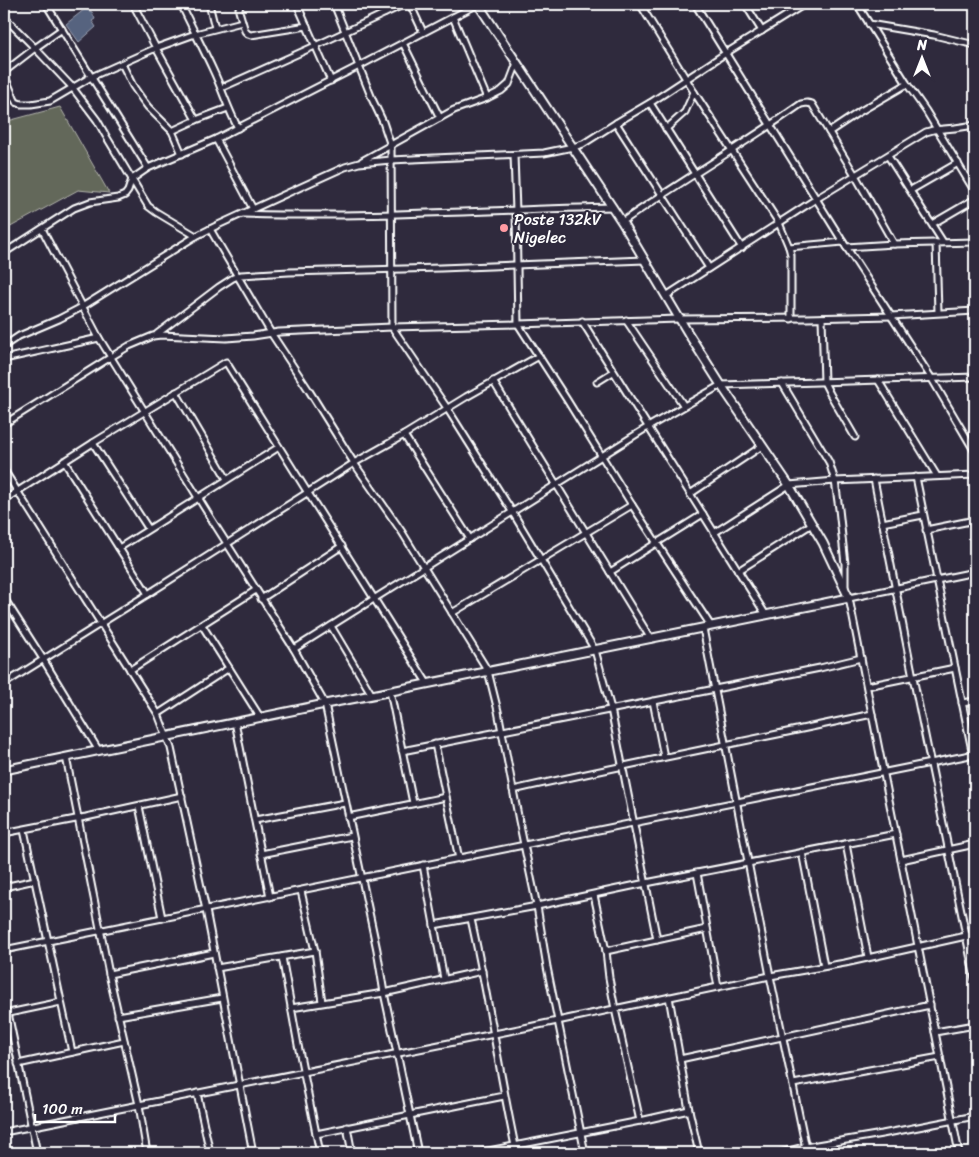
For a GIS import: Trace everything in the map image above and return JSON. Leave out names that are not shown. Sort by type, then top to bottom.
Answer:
[{"type":"street","points":[[46,4],[148,168]]},
{"type":"street","points":[[133,4],[196,120]]},
{"type":"street","points":[[180,4],[221,88],[238,128]]},
{"type":"street","points":[[209,4],[215,28]]},
{"type":"street","points":[[242,4],[239,8],[245,31],[248,34],[307,26]]},
{"type":"street","points":[[297,4],[331,81]]},
{"type":"street","points":[[334,4],[383,122],[391,146],[392,327],[447,408],[513,512],[595,650],[611,710],[657,940]]},
{"type":"street","points":[[380,4],[385,13]]},
{"type":"street","points":[[221,88],[405,4]]},
{"type":"street","points":[[410,4],[423,32]]},
{"type":"street","points":[[4,253],[74,208],[90,202],[118,198],[125,195],[132,179],[148,168],[216,139],[478,4],[613,207],[679,319],[812,524],[850,598],[959,1153]]},
{"type":"street","points":[[640,4],[694,92],[779,223],[789,246],[792,261],[791,319]]},
{"type":"street","points":[[695,4],[844,245],[932,379],[975,452]]},
{"type":"street","points":[[745,4],[762,31]]},
{"type":"street","points":[[360,163],[442,157],[544,153],[583,144],[805,4]]},
{"type":"street","points":[[857,4],[938,130],[975,192]]},
{"type":"street","points":[[4,17],[72,87],[97,120],[148,206],[196,236]]},
{"type":"street","points":[[453,17],[487,98]]},
{"type":"street","points":[[62,30],[35,48],[4,73],[18,104],[50,101],[91,77],[156,48],[194,34],[242,22]]},
{"type":"street","points":[[869,24],[934,35],[975,45]]},
{"type":"street","points":[[403,43],[440,118]]},
{"type":"street","points":[[4,346],[19,336],[82,307],[196,236],[314,181],[360,163],[440,118],[501,91],[509,84],[516,63]]},
{"type":"street","points":[[122,64],[142,99],[172,131],[182,154]]},
{"type":"street","points":[[829,132],[907,84]]},
{"type":"street","points":[[666,129],[685,112],[694,92]]},
{"type":"street","points":[[622,222],[807,102],[812,104],[894,244]]},
{"type":"street","points":[[650,103],[742,248]]},
{"type":"street","points":[[172,131],[228,108]]},
{"type":"street","points":[[616,123],[709,268]]},
{"type":"street","points":[[666,296],[816,199],[926,132],[975,125]]},
{"type":"street","points":[[216,139],[252,209]]},
{"type":"street","points":[[514,155],[518,324],[657,543],[707,627],[715,689],[725,744],[806,1150]]},
{"type":"street","points":[[888,156],[943,242]]},
{"type":"street","points":[[910,190],[958,163]]},
{"type":"street","points":[[932,224],[975,199]]},
{"type":"street","points":[[240,214],[302,216],[391,215],[613,207]]},
{"type":"street","points":[[42,229],[99,338],[294,649],[325,704],[418,1153]]},
{"type":"street","points":[[210,229],[271,333],[354,463],[402,532],[488,672],[498,710],[585,1153]]},
{"type":"street","points":[[936,242],[938,312]]},
{"type":"street","points":[[789,246],[975,242]]},
{"type":"street","points":[[4,424],[129,346],[156,335],[219,287],[238,276],[289,272],[645,260]]},
{"type":"street","points":[[156,335],[226,338],[271,333],[392,327],[626,320],[791,319],[975,311]]},
{"type":"street","points":[[822,318],[824,382],[855,437]]},
{"type":"street","points":[[626,320],[684,406]]},
{"type":"street","points":[[582,321],[766,615]]},
{"type":"street","points":[[4,359],[99,338]]},
{"type":"street","points":[[4,684],[354,463],[492,381],[539,356]]},
{"type":"street","points":[[4,500],[226,362],[427,683]]},
{"type":"street","points":[[597,382],[613,372]]},
{"type":"street","points":[[294,649],[648,427],[721,385],[975,377]]},
{"type":"street","points":[[878,380],[937,476]]},
{"type":"street","points":[[492,381],[651,638]]},
{"type":"street","points":[[782,382],[829,462],[835,481],[843,541],[845,589]]},
{"type":"street","points":[[176,392],[227,479]]},
{"type":"street","points":[[404,434],[470,538]]},
{"type":"street","points":[[93,443],[148,528]]},
{"type":"street","points":[[690,494],[762,446]]},
{"type":"street","points":[[119,548],[279,447]]},
{"type":"street","points":[[64,461],[148,594]]},
{"type":"street","points":[[4,470],[158,714],[168,736],[206,910],[253,1153]]},
{"type":"street","points":[[714,533],[788,486],[835,481],[975,475]]},
{"type":"street","points":[[916,477],[975,765]]},
{"type":"street","points":[[874,480],[975,978]]},
{"type":"street","points":[[452,613],[632,505]]},
{"type":"street","points":[[610,572],[703,514]]},
{"type":"street","points":[[882,523],[923,515]]},
{"type":"street","points":[[926,530],[975,520]]},
{"type":"street","points":[[738,571],[812,524]]},
{"type":"street","points":[[262,598],[342,546]]},
{"type":"street","points":[[4,770],[975,572]]},
{"type":"street","points":[[130,670],[256,590]]},
{"type":"street","points":[[4,598],[99,751]]},
{"type":"street","points":[[202,624],[260,717]]},
{"type":"street","points":[[331,626],[372,695]]},
{"type":"street","points":[[402,750],[611,710],[861,658]]},
{"type":"street","points":[[158,714],[229,668]]},
{"type":"street","points":[[867,686],[955,668]]},
{"type":"street","points":[[390,691],[413,804]]},
{"type":"street","points":[[652,701],[664,757]]},
{"type":"street","points":[[962,702],[975,701]]},
{"type":"street","points":[[513,790],[872,714]]},
{"type":"street","points":[[235,722],[270,897]]},
{"type":"street","points":[[435,744],[459,859]]},
{"type":"street","points":[[4,950],[974,754]]},
{"type":"street","points":[[66,757],[109,974],[139,1105],[147,1153]]},
{"type":"street","points":[[4,833],[182,796]]},
{"type":"street","points":[[348,817],[446,797]]},
{"type":"street","points":[[255,820],[345,802]]},
{"type":"street","points":[[139,806],[162,918]]},
{"type":"street","points":[[24,830],[72,1052]]},
{"type":"street","points":[[434,925],[896,834]]},
{"type":"street","points":[[262,854],[352,836]]},
{"type":"street","points":[[846,844],[868,957]]},
{"type":"street","points":[[901,860],[975,844]]},
{"type":"street","points":[[802,852],[824,966]]},
{"type":"street","points":[[423,865],[444,979]]},
{"type":"street","points":[[697,873],[718,987]]},
{"type":"street","points":[[4,886],[35,880]]},
{"type":"street","points":[[302,891],[315,951],[322,1002]]},
{"type":"street","points":[[594,895],[606,951],[615,1009],[640,1122]]},
{"type":"street","points":[[470,918],[482,971],[504,1096],[515,1146]]},
{"type":"street","points":[[606,951],[707,929]]},
{"type":"street","points":[[4,1132],[494,1034],[975,934]]},
{"type":"street","points":[[217,968],[315,951]]},
{"type":"street","points":[[109,974],[214,953]]},
{"type":"street","points":[[282,957],[320,1153]]},
{"type":"street","points":[[291,1008],[384,993],[482,971]]},
{"type":"street","points":[[669,997],[699,1153]]},
{"type":"street","points":[[118,1016],[222,998]]},
{"type":"street","points":[[37,1153],[6,1013],[61,1002]]},
{"type":"street","points":[[680,1059],[930,1005]]},
{"type":"street","points":[[935,1032],[975,1025]]},
{"type":"street","points":[[18,1064],[124,1041]]},
{"type":"street","points":[[793,1084],[940,1058]]},
{"type":"street","points":[[197,1093],[210,1153]]},
{"type":"street","points":[[316,1134],[504,1096]]},
{"type":"street","points":[[478,1153],[640,1122],[690,1110]]},
{"type":"street","points":[[780,1153],[806,1150],[975,1116]]},
{"type":"street","points":[[347,1127],[352,1153]]},
{"type":"green space","points":[[60,107],[109,193],[78,190],[5,230],[8,250],[4,252],[4,122]]},
{"type":"water","points":[[85,9],[92,12],[95,19],[92,21],[96,27],[79,42],[66,24]]},
{"type":"place","name":"Poste 132kV Nigelec","points":[[504,228]]}]
